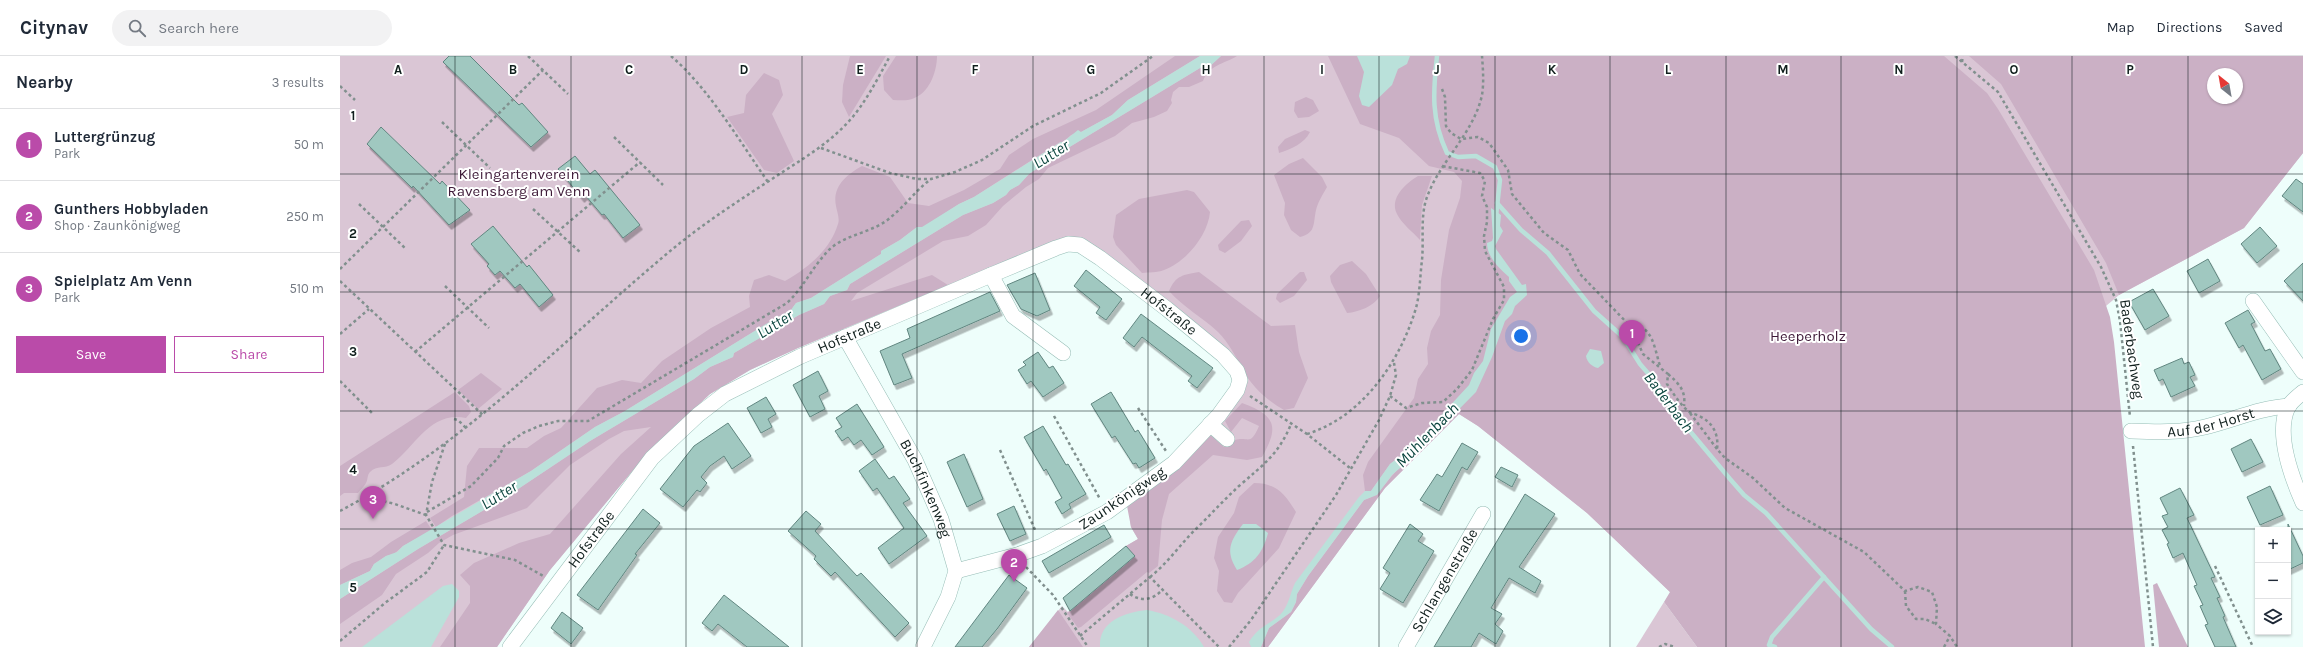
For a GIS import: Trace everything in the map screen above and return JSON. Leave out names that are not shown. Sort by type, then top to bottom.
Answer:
[{"type":"street","name":"Hofstraße","points":[[510,647],[556,583],[652,458],[698,414],[725,394],[751,379],[845,337],[1056,248],[1068,244],[1080,245],[1155,299],[1223,355],[1237,371],[1240,380],[1237,390]]},
{"type":"street","points":[[991,275],[1013,316],[1063,353]]},
{"type":"street","points":[[2253,301],[2303,372]]},
{"type":"street","name":"Buchfinkenweg","points":[[845,337],[915,460],[941,519],[956,571]]},
{"type":"street","name":"Zaunkönigweg","points":[[956,571],[1017,555],[1042,546],[1107,512],[1174,463],[1210,424],[1237,390]]},
{"type":"street","points":[[2303,392],[2289,406],[2284,428],[2290,468],[2303,503]]},
{"type":"street","name":"Auf der Horst","points":[[2131,431],[2183,431],[2206,426],[2270,407],[2289,406]]},
{"type":"street","points":[[1210,424],[1227,439]]},
{"type":"street","name":"Schlangenstraße","points":[[1406,647],[1483,514]]},
{"type":"street","points":[[923,647],[948,597],[956,571]]},
{"type":"path","points":[[528,56],[568,94]]},
{"type":"path","points":[[671,56],[684,68],[728,123],[768,182]]},
{"type":"path","points":[[340,511],[365,497],[446,444],[483,415],[671,250],[768,182],[820,148],[850,120],[874,85],[890,56]]},
{"type":"path","points":[[820,148],[890,173],[916,179],[931,179],[955,172],[982,160],[1032,126],[1101,93],[1153,56]]},
{"type":"path","points":[[1307,434],[1324,428],[1350,412],[1375,386],[1394,362],[1416,308],[1422,258],[1425,206],[1434,179],[1457,144],[1462,139],[1482,96],[1482,56]]},
{"type":"path","name":"Baderbachweg","points":[[1955,56],[1998,92],[2101,267],[2116,300],[2120,321],[2153,647]]},
{"type":"path","points":[[1962,62],[1964,56]]},
{"type":"path","points":[[340,269],[543,70]]},
{"type":"path","points":[[340,86],[356,100]]},
{"type":"path","points":[[1442,89],[1445,97],[1446,126],[1451,133],[1462,139],[1478,137],[1490,143],[1508,170],[1512,194],[1544,233],[1568,250],[1580,274],[1628,324],[1643,354],[1680,385],[1685,395],[1684,406]]},
{"type":"path","points":[[442,122],[490,168]]},
{"type":"path","points":[[614,137],[663,185]]},
{"type":"path","points":[[415,352],[640,162]]},
{"type":"path","points":[[1390,396],[1406,408],[1422,403],[1443,402],[1457,389],[1472,370],[1493,319],[1504,300],[1504,287],[1485,251],[1484,236],[1487,222],[1487,207],[1482,196],[1485,181],[1480,173],[1442,166]]},
{"type":"path","points":[[365,497],[395,504],[426,514],[471,486],[486,472],[498,458],[504,446],[512,439],[545,424],[558,421],[588,421],[787,303],[802,289],[814,267],[832,247],[891,218],[920,187],[931,179]]},
{"type":"path","points":[[360,204],[406,249]]},
{"type":"path","points":[[533,209],[581,253]]},
{"type":"path","points":[[340,281],[483,415]]},
{"type":"path","points":[[445,286],[489,328]]},
{"type":"path","points":[[340,334],[369,309]]},
{"type":"path","points":[[1628,324],[1637,324],[1647,330],[1660,367]]},
{"type":"path","points":[[1229,647],[1251,620],[1336,495],[1350,468],[1379,420],[1390,396],[1396,375],[1394,362]]},
{"type":"path","points":[[1668,374],[1667,384],[1724,458],[1753,478],[1785,508],[1864,552],[1905,591],[1906,606],[1916,620],[1924,619],[1936,624],[1950,636],[1958,647]]},
{"type":"path","points":[[340,381],[373,414]]},
{"type":"path","points":[[1237,390],[1307,434],[1350,468]]},
{"type":"path","points":[[1138,408],[1174,463]]},
{"type":"path","points":[[1690,412],[1701,416],[1714,428],[1718,440],[1717,449]]},
{"type":"path","points":[[1054,416],[1107,512]]},
{"type":"path","points":[[454,419],[458,420],[466,428]]},
{"type":"path","points":[[1080,636],[1161,568],[1170,555],[1217,507],[1274,455],[1284,441],[1291,424]]},
{"type":"path","points":[[446,444],[432,482],[426,514],[444,545],[515,560],[556,583]]},
{"type":"path","points":[[1000,450],[1042,546]]},
{"type":"path","points":[[340,641],[385,602],[427,572],[438,558],[444,545]]},
{"type":"path","points":[[1017,555],[1053,595],[1088,647]]},
{"type":"path","points":[[2215,566],[2253,647]]},
{"type":"path","points":[[1150,577],[1219,647]]},
{"type":"path","points":[[1905,591],[1918,587],[1932,592],[1937,607],[1936,624]]},
{"type":"path","points":[[1130,594],[1147,599],[1154,597],[1162,590]]},
{"type":"path","points":[[1944,647],[1950,636]]},
{"type":"path","points":[[1659,647],[1665,644],[1675,647]]},
{"type":"green space","name":"Kleingartenverein Ravensberg am Venn","points":[[340,56],[2303,56],[2303,153],[2244,228],[2119,295],[2106,306],[1670,592],[1587,513],[1478,426],[1459,414],[1385,488],[1268,647],[1029,647],[1062,606],[1068,612],[1134,557],[1126,546],[1138,539],[1131,527],[1130,520],[1243,371],[1062,238],[798,348],[750,370],[710,394],[649,451],[550,570],[497,647],[340,647]]},
{"type":"green space","points":[[850,56],[886,56],[849,117],[842,102],[843,85]]},
{"type":"green space","points":[[896,56],[937,56],[934,75],[931,82],[923,92],[912,99],[893,100],[884,90],[883,76]]},
{"type":"green space","points":[[1175,56],[1200,56],[1128,100],[1112,115],[1081,132],[1071,135],[1063,142],[1060,142],[922,228],[917,227],[900,240],[881,251],[881,254],[811,298],[796,303],[791,310],[625,411],[595,427],[531,471],[452,516],[436,527],[430,518],[464,497],[467,466],[479,448],[527,448],[544,436],[561,428],[597,388],[622,380],[641,383],[662,361],[711,328],[750,307],[749,296],[754,280],[769,275],[785,281],[810,264],[830,242],[838,224],[839,220],[835,199],[838,187],[851,173],[862,166],[890,177],[908,203],[929,206],[964,190],[1000,169],[1009,155],[1033,139],[1096,110]]},
{"type":"green space","points":[[1221,56],[1237,56],[1213,68],[1209,71],[1203,81],[1189,87],[1179,87],[1173,92],[1171,100],[1172,103],[1167,111],[1154,117],[1132,123],[1115,136],[1048,168],[1039,179],[1026,187],[1003,206],[986,225],[968,236],[943,241],[857,293],[851,301],[932,275],[948,285],[798,348],[750,370],[710,394],[649,451],[550,570],[497,647],[440,647],[470,603],[470,586],[460,575],[474,563],[519,543],[550,534],[621,454],[651,427],[624,431],[609,439],[570,465],[527,508],[453,535],[439,543],[428,553],[396,574],[382,595],[340,624],[340,599],[418,549],[506,497],[590,441],[694,379],[710,367],[733,357],[734,353],[799,315],[824,304],[830,296],[847,290],[850,284],[963,215],[993,203],[1006,195],[1010,190],[1019,185],[1029,174],[1063,151],[1200,68],[1209,67]]},
{"type":"green space","name":"Heeperholz","points":[[1328,56],[1944,56],[1987,93],[1998,109],[2094,270],[2110,317],[2114,342],[2145,647],[1697,647],[1664,602],[1670,592],[1587,513],[1478,426],[1459,414],[1385,488],[1268,647],[1261,647],[1269,628],[1291,612],[1296,602],[1297,594],[1308,576],[1364,500],[1371,497],[1382,488],[1396,471],[1408,461],[1456,411],[1390,464],[1371,491],[1365,491],[1363,475],[1368,462],[1414,398],[1418,379],[1428,364],[1427,348],[1431,331],[1440,315],[1441,280],[1449,230],[1460,198],[1462,181],[1454,172],[1429,166],[1399,138],[1360,124]]},
{"type":"green space","points":[[1969,56],[2303,56],[2303,153],[2244,228],[2119,295],[2106,263],[2001,84]]},
{"type":"green space","points":[[764,73],[779,80],[783,95],[772,114],[794,161],[777,173],[764,170],[727,117],[744,113],[746,95]]},
{"type":"green space","points":[[1306,97],[1313,100],[1319,111],[1309,117],[1298,118],[1294,111],[1295,102]]},
{"type":"green space","points":[[1305,130],[1310,132],[1301,143],[1279,153],[1278,147],[1285,139]]},
{"type":"green space","points":[[1303,158],[1322,177],[1327,187],[1317,207],[1313,227],[1309,233],[1300,237],[1291,230],[1284,215],[1285,203],[1274,175],[1289,164]]},
{"type":"green space","points":[[1418,176],[1432,176],[1422,205],[1420,240],[1401,221],[1395,208],[1395,202],[1400,192]]},
{"type":"green space","points":[[1187,190],[1194,192],[1210,212],[1205,230],[1194,247],[1180,261],[1159,272],[1142,273],[1116,245],[1113,237],[1116,215],[1139,199]]},
{"type":"green space","points":[[1249,220],[1252,226],[1241,241],[1225,253],[1219,250],[1218,245],[1241,221]]},
{"type":"green space","points":[[1352,261],[1366,274],[1380,296],[1374,303],[1366,308],[1347,313],[1331,282],[1330,276],[1340,265]]},
{"type":"green space","points":[[1199,272],[1271,326],[1295,325],[1299,352],[1308,378],[1294,408],[1284,410],[1261,393],[1251,382],[1222,336],[1180,302],[1169,291],[1177,279]]},
{"type":"green space","points":[[1300,272],[1304,272],[1307,280],[1294,296],[1280,303],[1276,299],[1277,294]]},
{"type":"green space","points":[[481,373],[502,389],[478,409],[458,390]]},
{"type":"green space","points":[[455,392],[469,406],[471,412],[466,418],[453,417],[433,425],[392,464],[375,468],[370,472],[366,483],[358,493],[344,493],[340,496],[340,466]]},
{"type":"green space","points":[[1242,403],[1262,412],[1268,417],[1271,423],[1271,437],[1262,457],[1247,460],[1213,455],[1169,494],[1162,520],[1158,566],[1149,573],[1147,572],[1078,628],[1067,613],[1134,556],[1126,546],[1138,539],[1131,527],[1127,506],[1208,433],[1224,447],[1235,440],[1251,439],[1259,426],[1242,418],[1231,432],[1225,421]]},
{"type":"green space","points":[[1254,483],[1274,487],[1284,495],[1296,512],[1279,548],[1238,593],[1232,603],[1224,602],[1217,591],[1219,571],[1214,558],[1218,537],[1234,513],[1239,497]]},
{"type":"green space","points":[[426,521],[432,530],[403,546],[394,554],[386,556],[374,564],[370,571],[340,585],[340,570],[352,563],[371,557],[391,542]]},
{"type":"green space","points":[[2157,583],[2188,647],[2159,647],[2153,585]]},
{"type":"green space","points":[[1664,602],[1697,647],[1636,647]]},
{"type":"green space","points":[[1058,610],[1083,647],[1029,647]]},
{"type":"water","name":"Lutter","points":[[1200,56],[1221,56],[1209,67],[1200,68],[1063,151],[1029,174],[1019,185],[1010,190],[1006,195],[993,203],[963,215],[850,284],[847,290],[830,296],[824,304],[799,315],[734,353],[733,357],[710,367],[694,379],[590,441],[506,497],[418,549],[340,599],[340,585],[370,571],[374,564],[386,556],[397,552],[403,546],[531,471],[595,427],[625,411],[791,310],[796,303],[811,298],[881,254],[881,251],[900,240],[917,227],[922,227],[959,204],[974,197],[1063,142],[1078,130],[1081,132],[1112,115],[1128,100]]},
{"type":"water","points":[[1357,56],[1410,56],[1407,64],[1398,69],[1392,85],[1369,107],[1362,105],[1359,96],[1364,72]]},
{"type":"water","name":"Mühlenbach","points":[[1491,208],[1501,215],[1500,226],[1503,231],[1495,246],[1496,249],[1522,285],[1526,284],[1527,295],[1515,306],[1512,314],[1505,321],[1492,357],[1476,392],[1408,461],[1392,475],[1377,495],[1364,500],[1308,576],[1297,594],[1296,602],[1291,612],[1269,628],[1261,647],[1251,647],[1249,642],[1252,637],[1280,615],[1287,604],[1295,583],[1359,497],[1365,491],[1371,491],[1390,464],[1411,448],[1469,385],[1474,373],[1483,361],[1491,329],[1510,297],[1517,292],[1509,281],[1509,277],[1491,258],[1489,253],[1487,243],[1492,241],[1493,238]]},
{"type":"water","points":[[1590,349],[1601,351],[1604,363],[1598,368],[1589,362],[1586,356]]},
{"type":"water","points":[[1243,524],[1256,524],[1268,533],[1264,546],[1257,556],[1249,564],[1237,570],[1230,552],[1232,541]]},
{"type":"water","points":[[452,584],[459,591],[459,597],[431,647],[362,647],[443,586]]},
{"type":"water","points":[[1147,610],[1180,622],[1193,633],[1204,647],[1100,647],[1101,638],[1108,624],[1122,616]]},
{"type":"building","points":[[449,56],[470,56],[519,105],[522,103],[548,132],[531,147],[443,62]]},
{"type":"building","points":[[381,127],[440,184],[442,181],[470,210],[449,225],[413,186],[412,188],[367,144]]},
{"type":"building","points":[[575,156],[590,174],[595,170],[640,225],[623,238],[604,214],[602,215],[585,195],[582,198],[558,169]]},
{"type":"building","points":[[2296,179],[2303,184],[2303,212],[2282,196]]},
{"type":"building","points":[[493,226],[527,267],[529,265],[553,295],[539,307],[520,284],[515,288],[500,271],[495,275],[487,266],[489,264],[471,244]]},
{"type":"building","points":[[2260,227],[2277,246],[2257,263],[2241,244]]},
{"type":"building","points":[[2208,259],[2220,281],[2199,293],[2187,271]]},
{"type":"building","points":[[2303,263],[2303,301],[2284,281]]},
{"type":"building","points":[[1086,270],[1122,299],[1106,320],[1096,313],[1100,307],[1074,286]]},
{"type":"building","points":[[1035,273],[1050,310],[1037,316],[1021,309],[1007,285]]},
{"type":"building","points":[[2153,289],[2169,316],[2145,330],[2129,302]]},
{"type":"building","points":[[990,292],[1000,311],[902,354],[912,378],[894,385],[880,351],[910,338],[907,329]]},
{"type":"building","points":[[2248,310],[2255,322],[2251,324],[2265,351],[2270,349],[2281,369],[2262,380],[2243,345],[2239,348],[2225,323]]},
{"type":"building","points":[[1141,314],[1213,368],[1197,388],[1188,381],[1192,376],[1142,337],[1134,347],[1123,338]]},
{"type":"building","points":[[1038,352],[1049,368],[1053,366],[1064,383],[1043,397],[1031,381],[1027,384],[1018,370],[1026,365],[1023,362]]},
{"type":"building","points":[[2182,358],[2184,364],[2189,362],[2195,375],[2190,377],[2195,386],[2171,397],[2163,379],[2159,381],[2154,370]]},
{"type":"building","points":[[818,371],[828,391],[819,396],[825,409],[810,417],[793,385]]},
{"type":"building","points":[[1111,392],[1135,432],[1138,430],[1155,458],[1139,468],[1136,463],[1133,464],[1115,436],[1112,438],[1091,404]]},
{"type":"building","points":[[766,397],[776,414],[768,419],[772,427],[761,433],[747,408]]},
{"type":"building","points":[[857,404],[884,447],[872,455],[861,440],[854,445],[848,437],[842,441],[835,431],[842,427],[836,418]]},
{"type":"building","points":[[728,423],[751,456],[732,469],[724,456],[710,466],[701,477],[707,483],[700,492],[697,490],[683,507],[660,489],[694,446]]},
{"type":"building","points":[[1043,426],[1066,465],[1068,464],[1086,494],[1069,504],[1071,508],[1062,514],[1055,502],[1062,498],[1046,469],[1044,471],[1024,437]]},
{"type":"building","points":[[2251,439],[2263,462],[2242,472],[2231,449]]},
{"type":"building","points":[[1462,443],[1478,452],[1467,470],[1462,467],[1439,511],[1420,500],[1437,474],[1442,477]]},
{"type":"building","points":[[964,454],[983,499],[967,507],[947,462]]},
{"type":"building","points":[[875,459],[889,479],[894,476],[910,499],[903,503],[927,536],[889,564],[878,548],[904,528],[877,488],[873,491],[859,471]]},
{"type":"building","points":[[1501,467],[1518,475],[1512,487],[1495,477]]},
{"type":"building","points":[[2270,486],[2283,515],[2260,525],[2247,497]]},
{"type":"building","points":[[2180,488],[2194,515],[2187,518],[2215,577],[2211,578],[2220,597],[2217,598],[2225,616],[2223,617],[2236,647],[2215,647],[2205,625],[2208,624],[2200,606],[2203,605],[2194,586],[2197,585],[2183,553],[2173,558],[2167,544],[2169,543],[2162,530],[2168,527],[2162,516],[2168,514],[2160,498]]},
{"type":"building","points":[[1525,494],[1555,514],[1519,567],[1541,581],[1535,593],[1509,578],[1491,608],[1502,614],[1495,624],[1503,631],[1496,644],[1479,633],[1471,647],[1434,647]]},
{"type":"building","points":[[1014,506],[1026,534],[1010,541],[997,514]]},
{"type":"building","points":[[643,509],[660,523],[635,554],[637,555],[598,610],[577,595]]},
{"type":"building","points":[[806,511],[821,524],[815,531],[857,576],[861,573],[909,623],[895,637],[835,572],[831,576],[814,559],[816,556],[788,531]]},
{"type":"building","points":[[1410,524],[1423,534],[1418,541],[1434,551],[1403,603],[1380,589],[1390,573],[1383,568]]},
{"type":"building","points":[[1104,525],[1111,537],[1049,573],[1042,561]]},
{"type":"building","points":[[2291,530],[2303,556],[2303,563],[2291,569]]},
{"type":"building","points":[[1126,546],[1135,556],[1070,611],[1063,598]]},
{"type":"building","points":[[1009,575],[1027,588],[997,629],[982,647],[955,647]]},
{"type":"building","points":[[724,595],[789,647],[747,647],[718,624],[712,631],[702,623]]},
{"type":"building","points":[[562,612],[583,628],[571,644],[551,628]]},
{"type":"waterway","name":"Baderbach","points":[[1437,56],[1434,105],[1438,129],[1442,141],[1447,153],[1458,157],[1476,156],[1495,167],[1500,180],[1496,216]]},
{"type":"waterway","name":"Baderbach","points":[[1497,203],[1521,230],[1548,253],[1594,311],[1623,337],[1640,364],[1659,386],[1669,406],[1744,495],[1766,513],[1871,629],[1892,647]]},
{"type":"waterway","points":[[1775,647],[1769,645],[1772,637],[1824,577]]},
{"type":"place","name":"Luttergrünzug","points":[[1632,353]]},
{"type":"place","name":"Spielplatz Am Venn","points":[[373,519]]},
{"type":"place","name":"Gunthers Hobbyladen","points":[[1014,582]]}]
